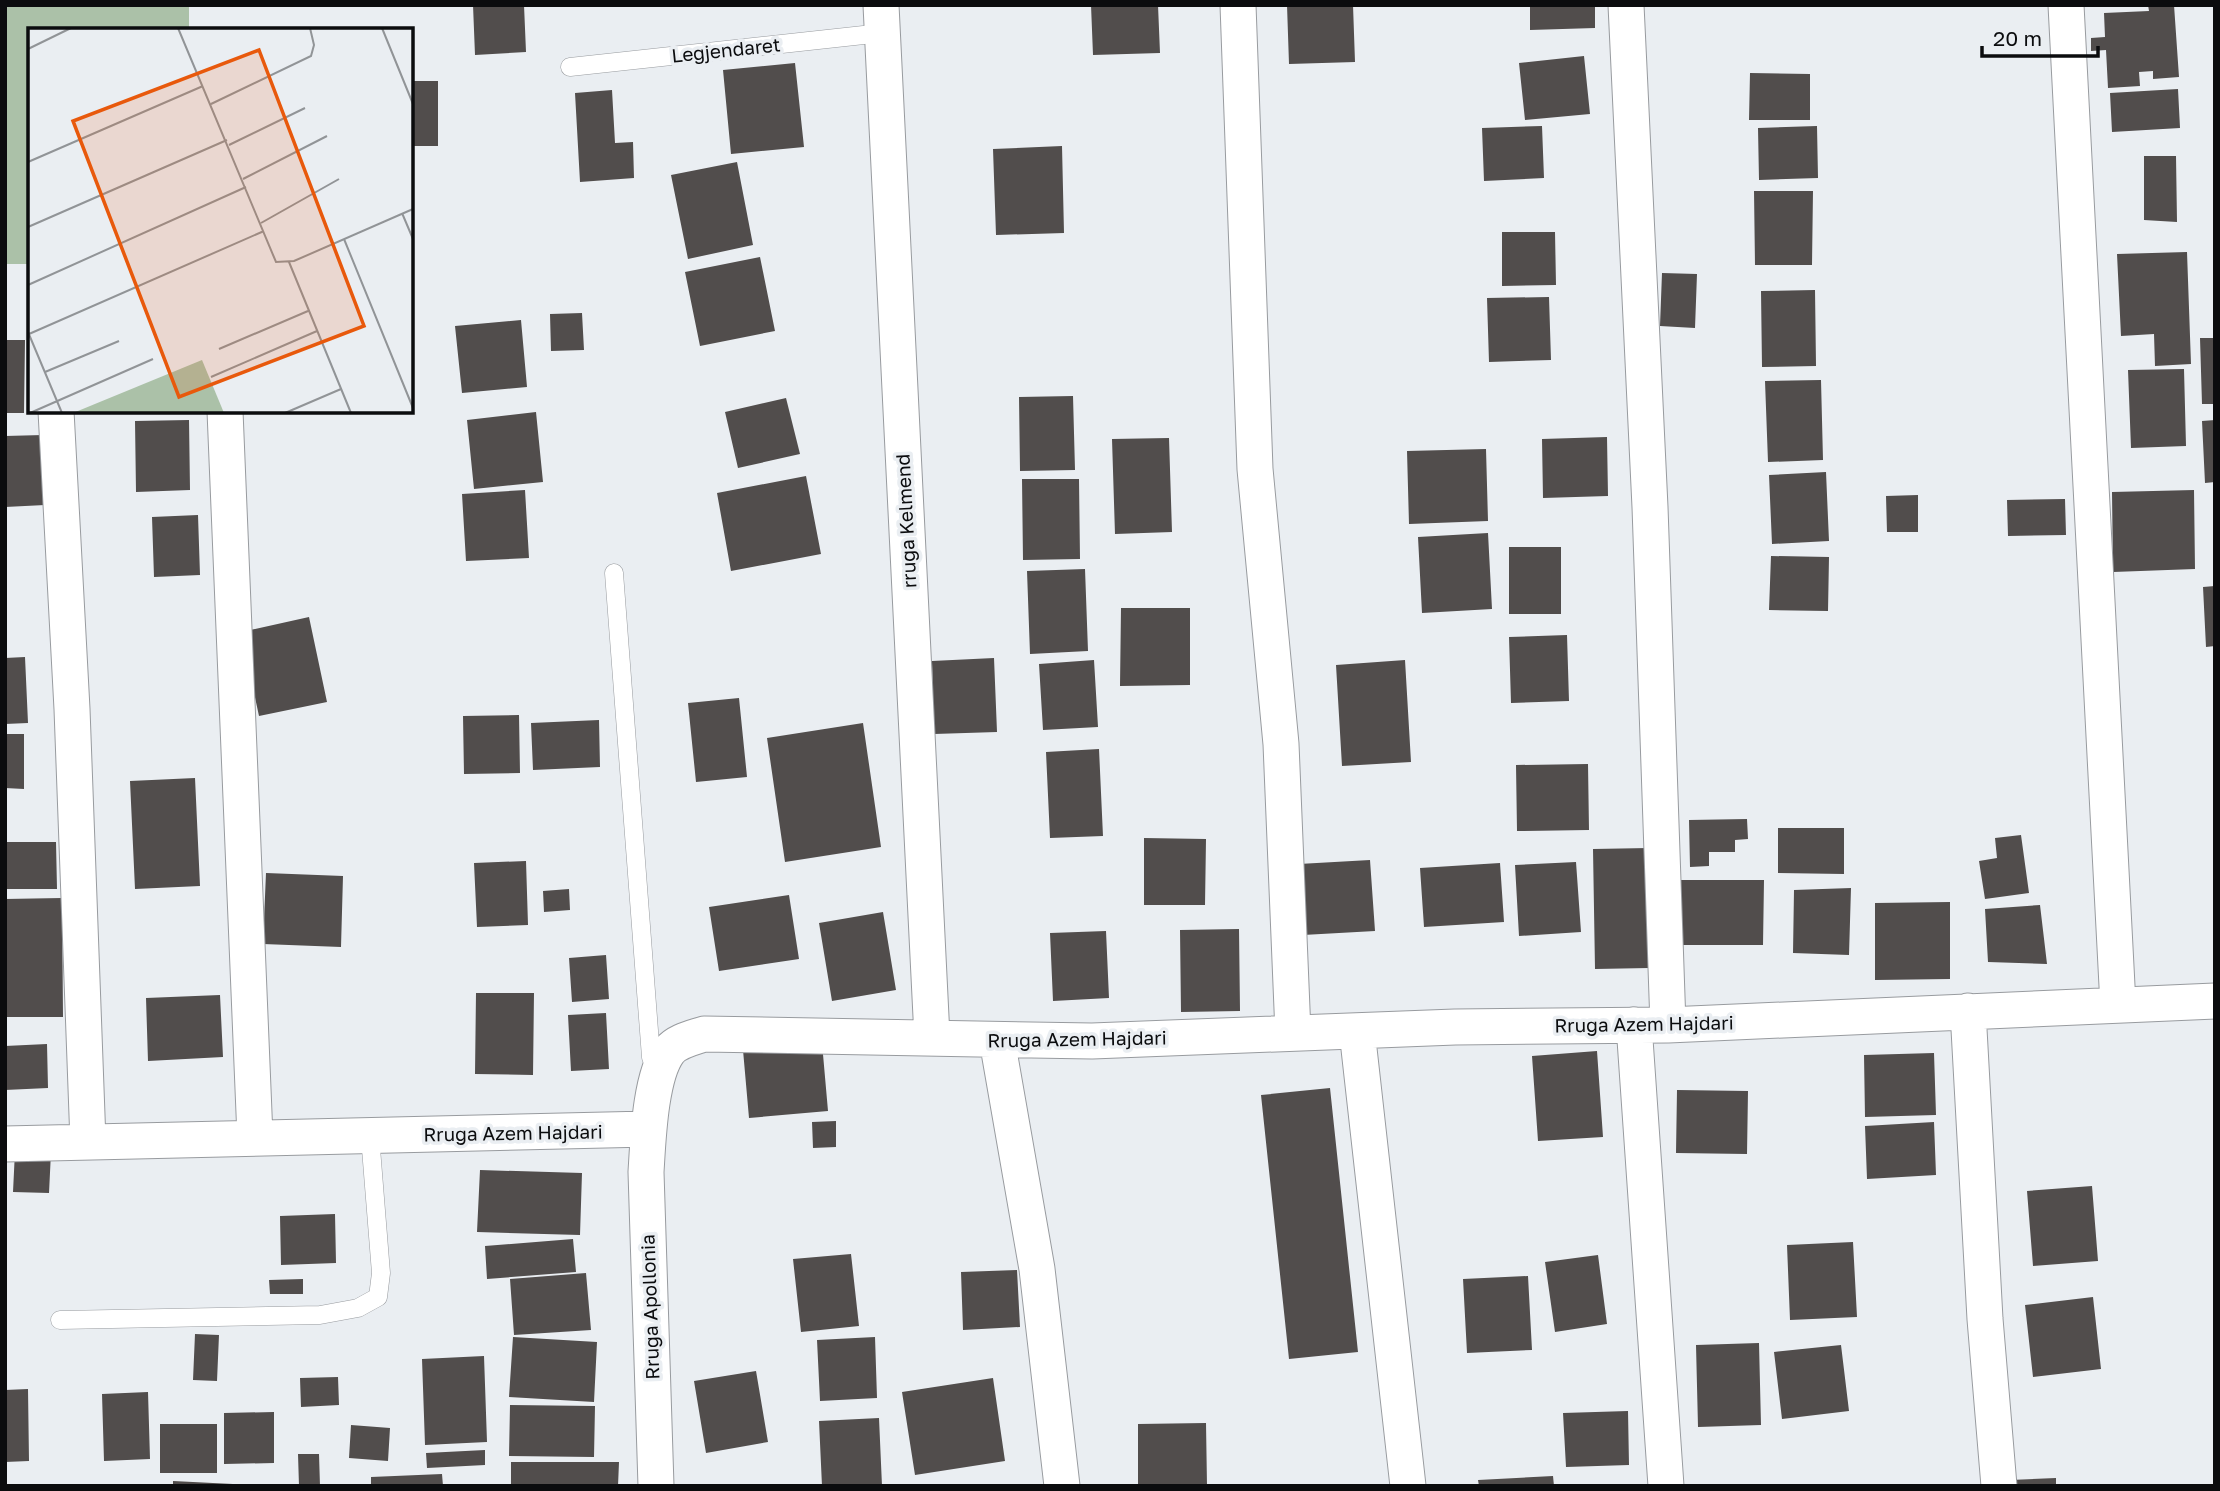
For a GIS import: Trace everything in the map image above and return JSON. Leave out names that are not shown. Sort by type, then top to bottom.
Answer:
[{"type":"street","points":[[1238,5],[1255,469],[1281,744],[1293,1033]]},
{"type":"street","points":[[1626,5],[1650,507],[1668,1024]]},
{"type":"street","points":[[2066,5],[2118,1005]]},
{"type":"street","name":"rruga Kelmend","points":[[881,19],[932,1037]]},
{"type":"street","points":[[55,413],[72,709],[88,1142]]},
{"type":"street","points":[[225,413],[255,1137]]},
{"type":"street","name":"Rruga Azem Hajdari","points":[[5,1144],[649,1129],[658,1077],[669,1051],[683,1041],[704,1034],[997,1040],[1634,1026],[2215,1001]]},
{"type":"street","points":[[1968,1011],[1985,1319],[1999,1486]]},
{"type":"street","points":[[1634,1026],[1666,1486]]},
{"type":"street","points":[[1357,1031],[1408,1486]]},
{"type":"street","points":[[997,1040],[1037,1269],[1062,1486]]},
{"type":"street","name":"Rruga Apollonia","points":[[649,1129],[646,1172],[656,1486]]},
{"type":"lane","name":"Legjendaret","points":[[570,67],[881,19]]},
{"type":"lane","points":[[614,573],[651,1057],[658,1077]]},
{"type":"lane","points":[[60,1320],[320,1315],[358,1308],[378,1297],[381,1273],[370,1136]]},
{"type":"green space","points":[[5,5],[189,5],[189,28],[28,28],[28,264],[5,264]]},
{"type":"building","points":[[473,5],[524,5],[526,52],[475,55]]},
{"type":"building","points":[[1091,5],[1158,5],[1160,53],[1093,55]]},
{"type":"building","points":[[1287,5],[1353,5],[1355,62],[1289,64]]},
{"type":"building","points":[[1530,5],[1595,5],[1595,28],[1530,30]]},
{"type":"building","points":[[2148,5],[2174,5],[2179,77],[2153,79],[2153,71],[2139,72],[2140,86],[2108,88],[2106,50],[2091,51],[2091,38],[2105,37],[2104,13],[2149,11]]},
{"type":"building","points":[[1584,56],[1590,114],[1525,120],[1519,63]]},
{"type":"building","points":[[795,63],[804,147],[731,154],[723,70]]},
{"type":"building","points":[[1750,73],[1810,74],[1810,120],[1749,120]]},
{"type":"building","points":[[413,81],[438,81],[438,146],[413,146]]},
{"type":"building","points":[[2178,89],[2180,128],[2112,132],[2110,93]]},
{"type":"building","points":[[612,90],[615,143],[633,142],[634,178],[580,182],[575,93]]},
{"type":"building","points":[[1542,126],[1544,178],[1484,181],[1482,128]]},
{"type":"building","points":[[1817,126],[1818,178],[1759,180],[1758,128]]},
{"type":"building","points":[[1062,146],[1064,233],[996,235],[993,149]]},
{"type":"building","points":[[2144,156],[2176,156],[2177,222],[2144,220]]},
{"type":"building","points":[[737,162],[753,245],[688,259],[671,175]]},
{"type":"building","points":[[1754,191],[1813,191],[1812,265],[1755,265]]},
{"type":"building","points":[[1502,232],[1555,232],[1556,285],[1502,286]]},
{"type":"building","points":[[2187,252],[2191,364],[2155,366],[2154,334],[2121,336],[2117,254]]},
{"type":"building","points":[[760,257],[775,331],[700,346],[685,272]]},
{"type":"building","points":[[1662,273],[1697,274],[1695,328],[1660,326]]},
{"type":"building","points":[[1815,290],[1816,366],[1762,367],[1761,291]]},
{"type":"building","points":[[1549,297],[1551,360],[1489,362],[1487,298]]},
{"type":"building","points":[[582,313],[584,350],[551,351],[550,314]]},
{"type":"building","points":[[521,320],[527,387],[462,393],[455,326]]},
{"type":"building","points":[[2200,338],[2215,338],[2215,404],[2202,404]]},
{"type":"building","points":[[5,340],[25,340],[24,413],[5,413]]},
{"type":"building","points":[[2184,369],[2186,446],[2131,448],[2128,370]]},
{"type":"building","points":[[1821,380],[1823,460],[1768,462],[1765,381]]},
{"type":"building","points":[[1073,396],[1075,470],[1020,471],[1019,397]]},
{"type":"building","points":[[786,398],[800,454],[738,468],[725,412]]},
{"type":"building","points":[[536,412],[543,482],[474,489],[467,420]]},
{"type":"building","points":[[189,420],[190,490],[136,492],[135,421]]},
{"type":"building","points":[[2215,420],[2215,482],[2205,483],[2202,421]]},
{"type":"building","points":[[43,435],[45,505],[5,507],[5,436]]},
{"type":"building","points":[[1607,437],[1608,496],[1543,498],[1542,439]]},
{"type":"building","points":[[1169,438],[1172,532],[1115,534],[1112,439]]},
{"type":"building","points":[[1486,449],[1488,521],[1409,524],[1407,451]]},
{"type":"building","points":[[1826,472],[1829,541],[1772,544],[1769,475]]},
{"type":"building","points":[[806,476],[821,554],[731,571],[717,493]]},
{"type":"building","points":[[1022,479],[1079,479],[1080,559],[1023,560]]},
{"type":"building","points":[[525,490],[529,558],[466,561],[462,494]]},
{"type":"building","points":[[2194,490],[2195,569],[2113,572],[2112,492]]},
{"type":"building","points":[[1918,495],[1918,532],[1887,532],[1886,496]]},
{"type":"building","points":[[2065,499],[2066,535],[2008,536],[2007,500]]},
{"type":"building","points":[[198,515],[200,575],[154,577],[152,517]]},
{"type":"building","points":[[1488,533],[1492,609],[1422,613],[1418,537]]},
{"type":"building","points":[[1509,547],[1561,547],[1561,614],[1509,614]]},
{"type":"building","points":[[1771,556],[1829,557],[1828,611],[1769,610]]},
{"type":"building","points":[[1085,569],[1088,651],[1030,654],[1027,571]]},
{"type":"building","points":[[2215,586],[2215,646],[2206,647],[2203,587]]},
{"type":"building","points":[[1121,608],[1190,608],[1190,685],[1120,686]]},
{"type":"building","points":[[309,617],[327,702],[259,716],[241,632]]},
{"type":"building","points":[[1567,635],[1569,701],[1511,703],[1509,637]]},
{"type":"building","points":[[25,657],[28,723],[5,724],[5,658]]},
{"type":"building","points":[[994,658],[997,732],[934,734],[932,661]]},
{"type":"building","points":[[1094,660],[1098,727],[1043,730],[1039,664]]},
{"type":"building","points":[[1405,660],[1411,762],[1342,766],[1336,665]]},
{"type":"building","points":[[739,698],[747,777],[696,782],[688,703]]},
{"type":"building","points":[[519,715],[520,773],[464,774],[463,716]]},
{"type":"building","points":[[599,720],[600,767],[533,770],[531,723]]},
{"type":"building","points":[[863,723],[881,847],[785,862],[767,738]]},
{"type":"building","points":[[5,734],[24,734],[24,789],[5,788]]},
{"type":"building","points":[[1099,749],[1103,836],[1050,838],[1046,752]]},
{"type":"building","points":[[1588,764],[1589,830],[1517,831],[1516,765]]},
{"type":"building","points":[[195,778],[200,886],[135,889],[130,781]]},
{"type":"building","points":[[1747,819],[1748,839],[1735,840],[1735,852],[1709,852],[1709,866],[1690,867],[1689,820]]},
{"type":"building","points":[[1778,828],[1844,828],[1844,874],[1778,873]]},
{"type":"building","points":[[2021,835],[2029,893],[1985,899],[1979,861],[1997,858],[1995,838]]},
{"type":"building","points":[[1144,838],[1206,839],[1205,905],[1144,905]]},
{"type":"building","points":[[5,842],[56,842],[57,889],[5,889]]},
{"type":"building","points":[[1649,848],[1649,968],[1595,969],[1593,849]]},
{"type":"building","points":[[1370,860],[1375,931],[1303,935],[1299,864]]},
{"type":"building","points":[[526,861],[528,925],[477,927],[474,863]]},
{"type":"building","points":[[1576,862],[1581,932],[1519,936],[1515,865]]},
{"type":"building","points":[[1500,863],[1504,922],[1424,927],[1420,868]]},
{"type":"building","points":[[266,873],[343,876],[341,947],[263,944]]},
{"type":"building","points":[[1681,880],[1764,880],[1763,945],[1681,945]]},
{"type":"building","points":[[1851,888],[1849,955],[1793,953],[1794,890]]},
{"type":"building","points":[[569,889],[570,910],[544,912],[543,891]]},
{"type":"building","points":[[789,895],[799,959],[719,971],[709,907]]},
{"type":"building","points":[[62,898],[63,1017],[5,1017],[5,899]]},
{"type":"building","points":[[1950,902],[1950,979],[1875,980],[1875,903]]},
{"type":"building","points":[[2040,905],[2047,964],[1988,962],[1985,909]]},
{"type":"building","points":[[883,912],[896,990],[832,1001],[819,923]]},
{"type":"building","points":[[1239,929],[1240,1011],[1181,1012],[1180,930]]},
{"type":"building","points":[[1106,931],[1109,998],[1053,1001],[1050,933]]},
{"type":"building","points":[[606,955],[609,999],[572,1002],[569,958]]},
{"type":"building","points":[[476,993],[534,993],[533,1075],[475,1074]]},
{"type":"building","points":[[220,995],[223,1057],[148,1061],[146,998]]},
{"type":"building","points":[[606,1013],[609,1069],[571,1071],[568,1015]]},
{"type":"building","points":[[822,1043],[828,1111],[749,1118],[743,1050]]},
{"type":"building","points":[[47,1044],[48,1088],[5,1090],[5,1046]]},
{"type":"building","points":[[1597,1051],[1603,1137],[1538,1141],[1532,1056]]},
{"type":"building","points":[[1934,1053],[1936,1115],[1865,1117],[1864,1055]]},
{"type":"building","points":[[1330,1088],[1358,1352],[1289,1359],[1261,1095]]},
{"type":"building","points":[[1677,1090],[1748,1091],[1747,1154],[1676,1153]]},
{"type":"building","points":[[836,1121],[836,1147],[813,1148],[812,1122]]},
{"type":"building","points":[[1934,1122],[1936,1175],[1867,1179],[1865,1126]]},
{"type":"building","points":[[15,1151],[51,1152],[49,1193],[13,1192]]},
{"type":"building","points":[[480,1170],[582,1173],[580,1235],[477,1232]]},
{"type":"building","points":[[2092,1186],[2098,1261],[2033,1266],[2027,1191]]},
{"type":"building","points":[[335,1214],[336,1263],[281,1265],[280,1216]]},
{"type":"building","points":[[573,1239],[576,1272],[487,1279],[485,1246]]},
{"type":"building","points":[[1853,1242],[1857,1317],[1790,1320],[1787,1245]]},
{"type":"building","points":[[851,1254],[859,1326],[801,1332],[793,1259]]},
{"type":"building","points":[[1598,1255],[1607,1324],[1555,1332],[1545,1262]]},
{"type":"building","points":[[1017,1270],[1020,1327],[963,1330],[961,1272]]},
{"type":"building","points":[[586,1273],[591,1330],[514,1335],[510,1279]]},
{"type":"building","points":[[1528,1276],[1532,1350],[1467,1353],[1463,1279]]},
{"type":"building","points":[[303,1279],[303,1294],[270,1294],[269,1280]]},
{"type":"building","points":[[2093,1297],[2101,1369],[2033,1377],[2025,1305]]},
{"type":"building","points":[[195,1334],[219,1335],[217,1381],[193,1380]]},
{"type":"building","points":[[513,1337],[597,1342],[594,1402],[509,1397]]},
{"type":"building","points":[[875,1337],[877,1398],[820,1401],[817,1340]]},
{"type":"building","points":[[1759,1343],[1761,1425],[1698,1427],[1696,1345]]},
{"type":"building","points":[[1841,1345],[1849,1411],[1782,1419],[1774,1352]]},
{"type":"building","points":[[484,1356],[487,1442],[425,1445],[422,1359]]},
{"type":"building","points":[[756,1371],[768,1442],[706,1453],[694,1381]]},
{"type":"building","points":[[338,1377],[339,1405],[301,1407],[300,1378]]},
{"type":"building","points":[[993,1378],[1005,1461],[915,1475],[902,1392]]},
{"type":"building","points":[[28,1389],[29,1461],[5,1462],[5,1390]]},
{"type":"building","points":[[148,1392],[150,1459],[104,1461],[102,1394]]},
{"type":"building","points":[[510,1405],[595,1406],[594,1457],[509,1456]]},
{"type":"building","points":[[1628,1411],[1629,1465],[1566,1467],[1563,1413]]},
{"type":"building","points":[[274,1412],[274,1463],[224,1464],[224,1413]]},
{"type":"building","points":[[879,1418],[882,1486],[822,1486],[819,1421]]},
{"type":"building","points":[[1206,1423],[1207,1486],[1138,1486],[1138,1424]]},
{"type":"building","points":[[160,1424],[217,1424],[217,1473],[160,1473]]},
{"type":"building","points":[[351,1425],[390,1428],[388,1461],[349,1458]]},
{"type":"building","points":[[485,1450],[485,1465],[427,1468],[426,1453]]},
{"type":"building","points":[[298,1454],[319,1454],[320,1486],[299,1486]]},
{"type":"building","points":[[511,1462],[619,1462],[618,1486],[511,1486]]},
{"type":"building","points":[[442,1474],[443,1486],[371,1486],[371,1477]]},
{"type":"building","points":[[1553,1476],[1554,1486],[1479,1486],[1478,1480]]},
{"type":"building","points":[[2056,1478],[2056,1486],[2010,1486],[2010,1480]]},
{"type":"building","points":[[173,1481],[233,1484],[233,1486],[173,1486]]}]
